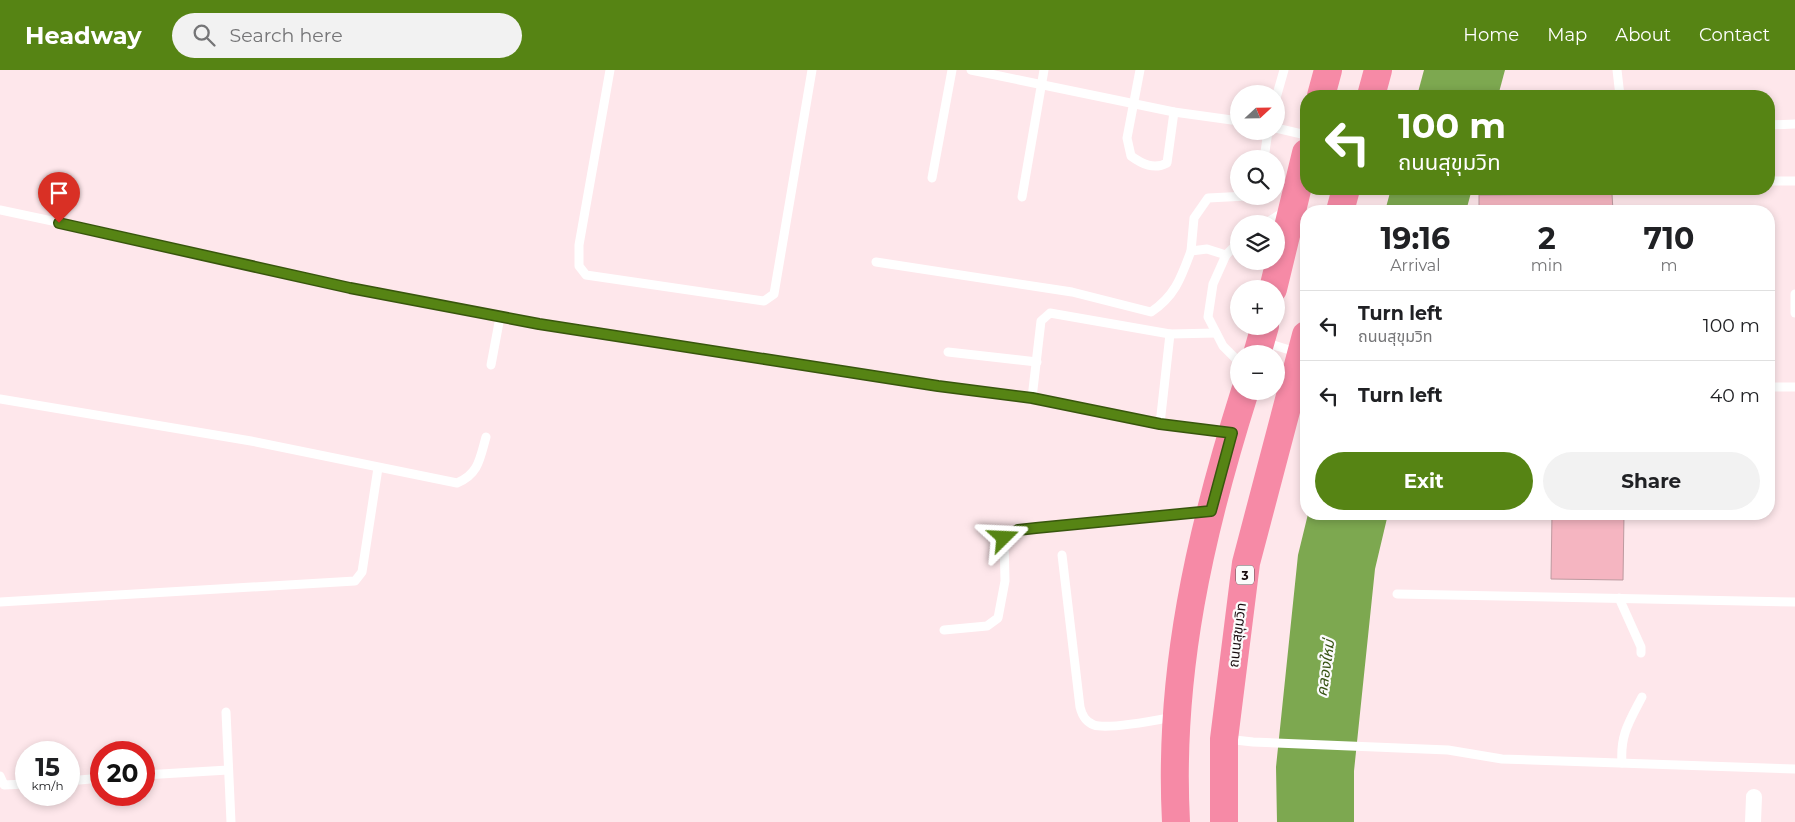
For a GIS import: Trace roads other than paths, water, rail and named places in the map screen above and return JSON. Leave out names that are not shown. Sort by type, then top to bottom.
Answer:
[{"type":"highway","points":[[1323,90],[1328,70]]},
{"type":"highway","points":[[1372,90],[1378,70]]},
{"type":"highway","points":[[1276,280],[1300,177]]},
{"type":"highway","name":"ถนนสุขุมวิท","points":[[1224,822],[1224,739],[1246,564],[1300,366]]},
{"type":"highway","points":[[1176,822],[1176,716],[1185,628],[1211,511],[1242,400]]},
{"type":"street","points":[[1753,822],[1754,797]]},
{"type":"lane","points":[[610,70],[579,245],[579,266],[586,275],[764,301],[774,294],[812,70]]},
{"type":"lane","points":[[932,178],[952,70]]},
{"type":"lane","points":[[971,70],[1174,112],[1230,121]]},
{"type":"lane","points":[[1022,197],[1044,70]]},
{"type":"lane","points":[[1140,70],[1126,138],[1130,156],[1142,163],[1160,167],[1167,163],[1174,112]]},
{"type":"lane","points":[[1280,85],[1284,70]]},
{"type":"lane","points":[[1618,70],[1620,90]]},
{"type":"lane","points":[[1775,125],[1795,124]]},
{"type":"lane","points":[[1285,130],[1300,134]]},
{"type":"lane","points":[[1775,181],[1795,181]]},
{"type":"lane","points":[[876,262],[1072,292],[1151,312],[1165,303],[1177,286],[1190,252],[1194,218],[1208,198],[1230,197]]},
{"type":"lane","points":[[1278,215],[1293,205]]},
{"type":"lane","points":[[0,210],[350,288],[500,317],[938,386],[1032,398],[1160,424],[1232,433]]},
{"type":"lane","points":[[1190,252],[1207,249],[1226,255]]},
{"type":"lane","points":[[1230,251],[1226,255],[1213,284],[1208,317],[1222,346],[1230,354]]},
{"type":"lane","points":[[1795,294],[1795,313]]},
{"type":"lane","points":[[1032,398],[1041,321],[1050,313],[1170,334],[1216,334]]},
{"type":"lane","points":[[491,365],[500,317]]},
{"type":"lane","points":[[1160,424],[1170,334]]},
{"type":"lane","points":[[1261,340],[1300,347]]},
{"type":"lane","points":[[948,352],[1037,362]]},
{"type":"lane","points":[[1775,387],[1795,388]]},
{"type":"lane","points":[[0,399],[251,441],[457,483],[470,478],[480,460],[486,437]]},
{"type":"lane","points":[[0,602],[355,581],[362,572],[378,468]]},
{"type":"lane","points":[[944,630],[987,626],[998,618],[1005,581],[1004,538],[1018,530],[1211,511]]},
{"type":"lane","points":[[1062,555],[1080,707],[1084,718],[1094,726],[1140,724],[1176,716]]},
{"type":"lane","points":[[1397,594],[1795,602]]},
{"type":"lane","points":[[1619,598],[1641,648],[1641,653]]},
{"type":"lane","points":[[1622,763],[1621,746],[1624,732],[1642,697]]},
{"type":"lane","points":[[226,712],[231,822]]},
{"type":"lane","points":[[1224,739],[1253,742],[1448,750],[1502,759],[1795,770]]},
{"type":"lane","points":[[155,775],[228,770]]},
{"type":"lane","points":[[0,776],[4,785],[15,784]]},
{"type":"water","points":[[1424,70],[1505,70],[1500,90],[1419,90]]},
{"type":"water","points":[[1389,195],[1470,195],[1468,205],[1387,205]]},
{"type":"water","name":"คลองใหม่","points":[[1307,520],[1387,520],[1375,569],[1354,771],[1354,822],[1277,822],[1276,767],[1298,555]]}]
